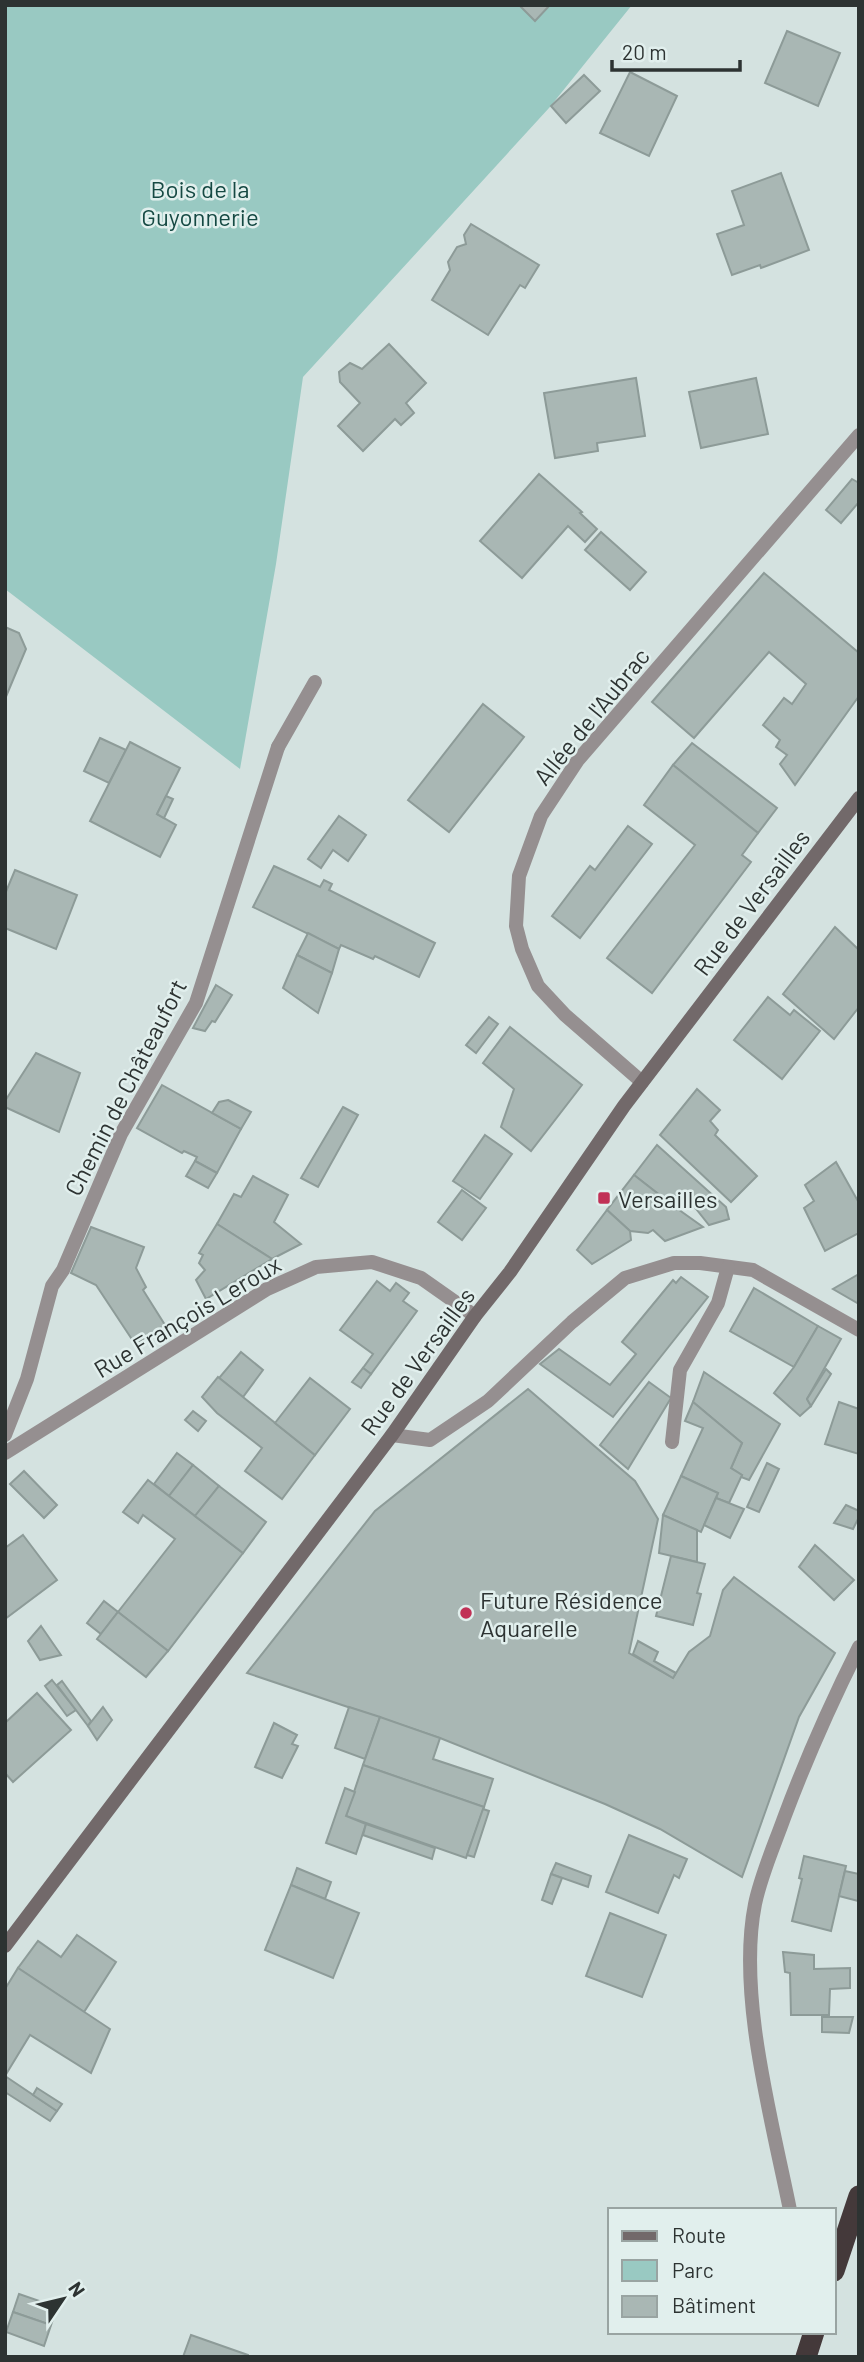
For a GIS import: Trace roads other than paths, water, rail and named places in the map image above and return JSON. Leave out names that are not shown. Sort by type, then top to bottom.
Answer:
[{"type":"highway","points":[[836,2265],[859,2196]]},
{"type":"highway","points":[[806,2357],[813,2334]]},
{"type":"main road","name":"Rue de Versailles","points":[[5,1946],[392,1435],[642,1082],[859,798]]},
{"type":"street","name":"Allée de l'Aubrac","points":[[642,1082],[565,1015],[538,986],[522,949],[516,926],[519,876],[541,816],[578,760],[859,435]]},
{"type":"street","name":"Chemin de Châteaufort","points":[[5,1435],[27,1379],[52,1286],[63,1270],[121,1134],[196,1003],[278,747],[315,682]]},
{"type":"street","name":"Rue François Leroux","points":[[5,1453],[267,1289],[316,1267],[372,1262],[421,1278],[475,1317]]},
{"type":"street","points":[[392,1435],[430,1440],[488,1401],[572,1322],[625,1278],[674,1264],[700,1263],[753,1270],[859,1330]]},
{"type":"street","points":[[672,1442],[680,1370],[718,1303],[728,1267]]},
{"type":"street","points":[[790,2208],[757,2042],[751,1952],[755,1904],[776,1840],[823,1720],[859,1647]]},
{"type":"place","name":"Versailles","points":[[604,1198]]},
{"type":"place","name":"Future Résidence Aquarelle","points":[[466,1613]]},
{"type":"park label","name":"Bois de la Guyonnerie","points":[[200,202]]}]
